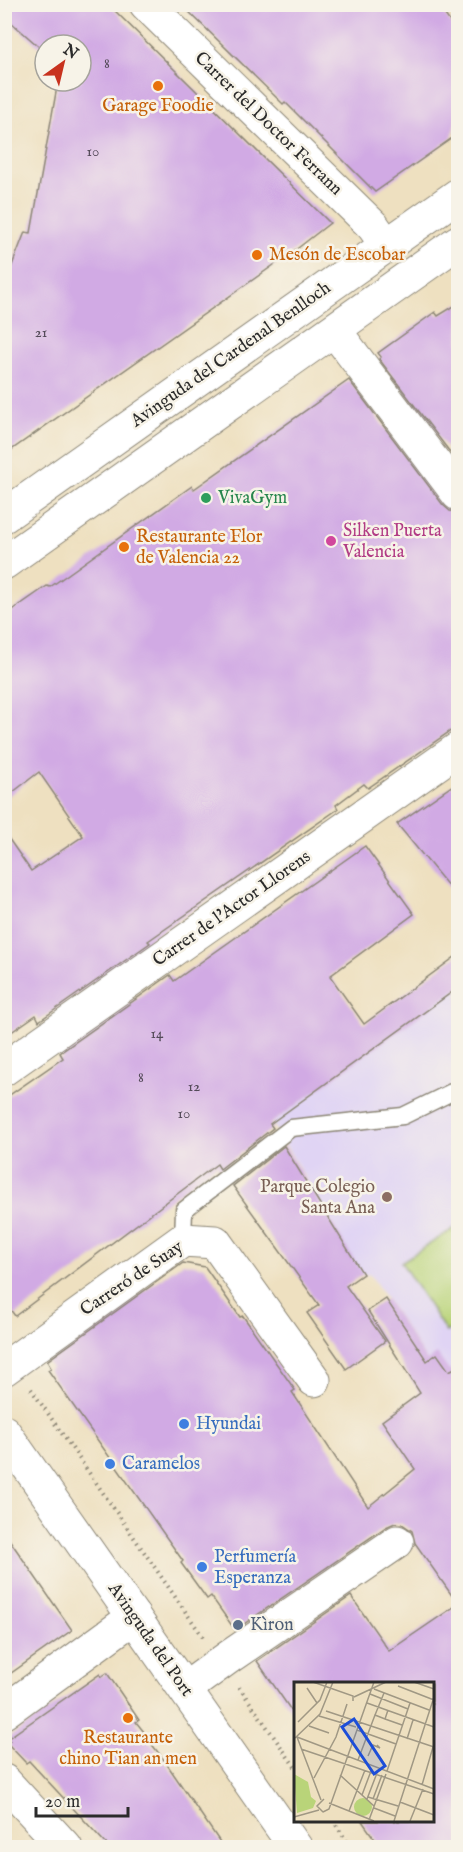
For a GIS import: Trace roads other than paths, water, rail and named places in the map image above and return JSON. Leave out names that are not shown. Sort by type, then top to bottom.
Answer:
[{"type":"street","name":"Carrer del Doctor Ferrann","points":[[146,4],[373,226],[387,246]]},
{"type":"street","name":"Avinguda del Cardenal Benlloch","points":[[4,516],[459,195]]},
{"type":"street","points":[[4,562],[459,242]]},
{"type":"street","points":[[335,331],[459,494]]},
{"type":"street","name":"Carrer de l'Actor Llorens","points":[[4,1069],[459,748]]},
{"type":"street","name":"Carreró de Suay","points":[[17,1377],[183,1240],[215,1242],[314,1380]]},
{"type":"street","name":"Avinguda del Port","points":[[4,1432],[296,1848]]},
{"type":"street","points":[[185,1689],[397,1542]]},
{"type":"street","points":[[4,1712],[134,1617]]},
{"type":"street","points":[[4,1781],[66,1848]]},
{"type":"lane","points":[[183,1240],[184,1210],[291,1128],[403,1116],[459,1089]]},
{"type":"place","name":"Garage Foodie","points":[[158,86]]},
{"type":"place","name":"Mesón de Escobar","points":[[257,255]]},
{"type":"place","name":"VivaGym","points":[[206,498]]},
{"type":"place","name":"Silken Puerta Valencia","points":[[331,541]]},
{"type":"place","name":"Restaurante Flor de Valencia 22","points":[[124,547]]},
{"type":"place","name":"Parque Colegio Santa Ana","points":[[387,1197]]},
{"type":"place","name":"Hyundai","points":[[184,1424]]},
{"type":"place","name":"Caramelos","points":[[110,1464]]},
{"type":"place","name":"Perfumería Esperanza","points":[[202,1567]]},
{"type":"place","name":"Kìron","points":[[238,1625]]},
{"type":"place","name":"Restaurante chino Tian an men","points":[[128,1718]]}]
